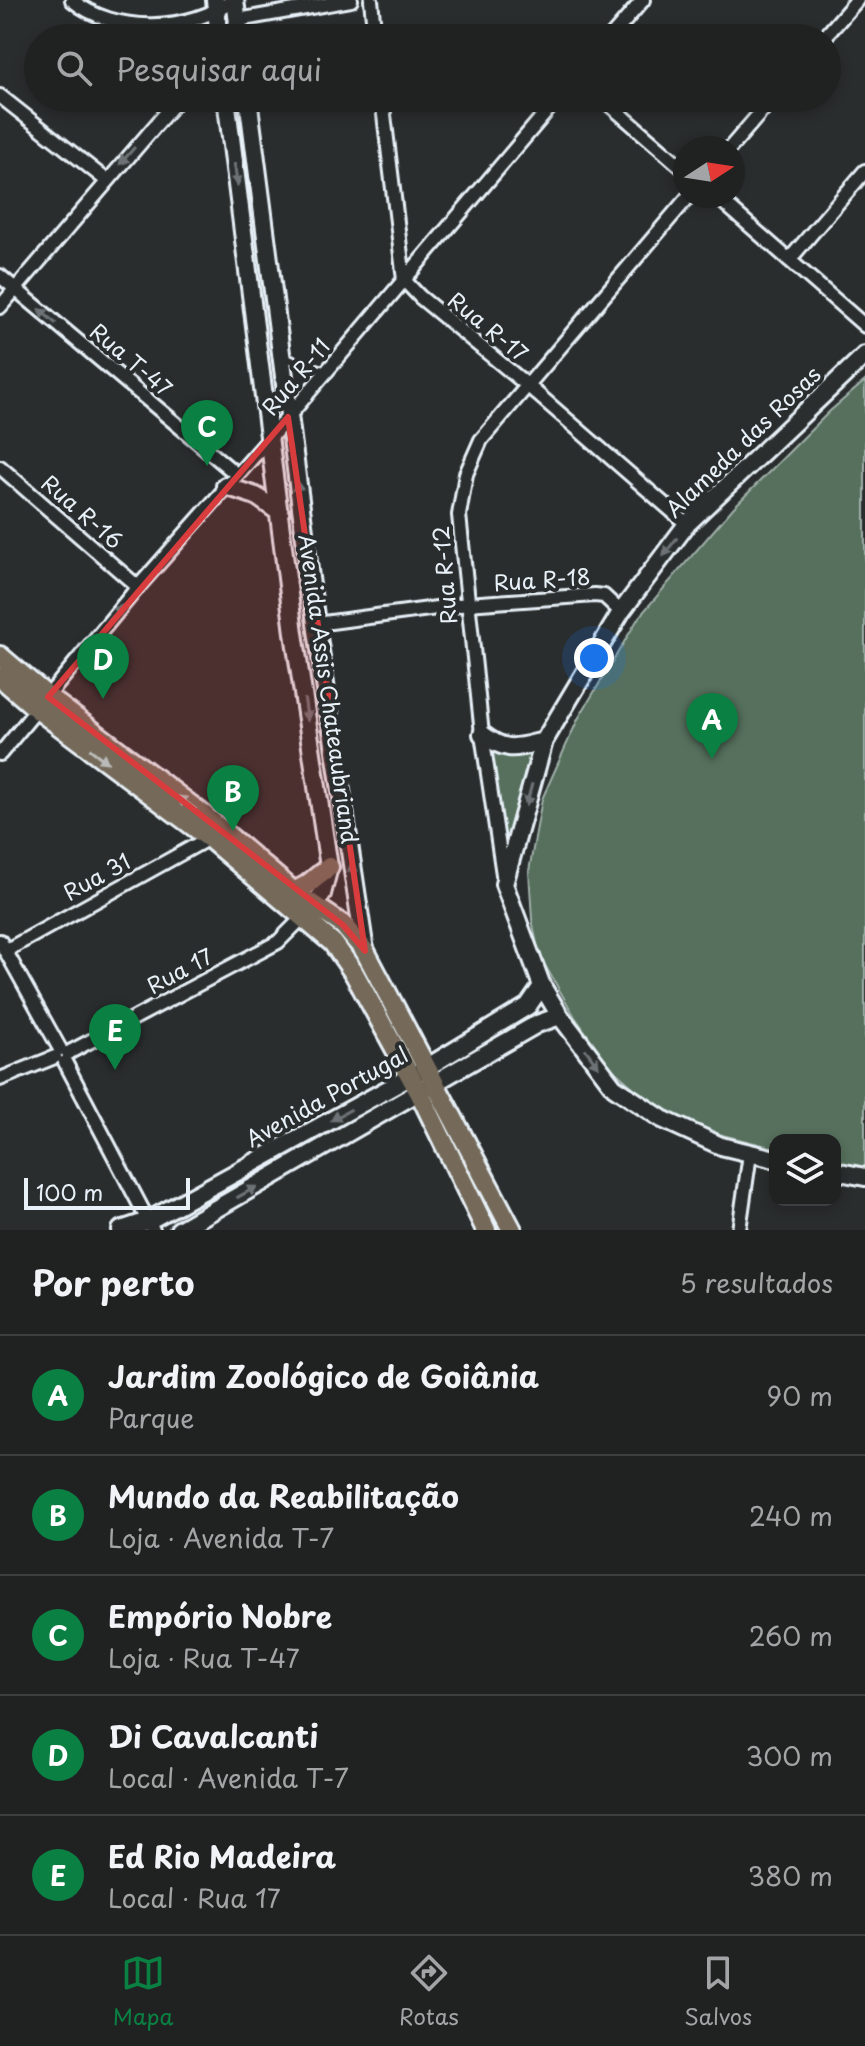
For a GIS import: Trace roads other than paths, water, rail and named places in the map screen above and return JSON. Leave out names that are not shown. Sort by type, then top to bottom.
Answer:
[{"type":"main road","points":[[234,0],[238,24]]},
{"type":"main road","name":"Avenida Assis Chateaubriand","points":[[225,112],[271,437],[294,633],[329,867],[322,894],[308,910],[424,1076],[512,1230]]},
{"type":"main road","name":"Avenida Assis Chateaubriand","points":[[250,112],[316,624],[365,951],[424,1076],[420,1094],[486,1230]]},
{"type":"main road","name":"Alameda das Rosas","points":[[504,884],[544,741],[621,612],[687,524],[865,355]]},
{"type":"main road","points":[[231,480],[280,513]]},
{"type":"main road","points":[[0,656],[43,703],[209,838],[308,910],[343,925],[365,951]]},
{"type":"main road","points":[[0,677],[43,703],[205,816],[294,892],[308,910]]},
{"type":"main road","points":[[482,734],[498,746],[517,748],[544,741]]},
{"type":"main road","points":[[294,892],[329,867]]},
{"type":"main road","points":[[504,884],[542,986],[560,1016],[614,1087],[662,1119],[721,1146],[769,1158]]},
{"type":"main road","name":"Avenida Portugal","points":[[424,1076],[528,1006],[542,986]]},
{"type":"main road","points":[[528,1006],[537,1024]]},
{"type":"main road","name":"Avenida Portugal","points":[[121,1230],[150,1225],[424,1076],[560,1016]]},
{"type":"main road","name":"Avenida Portugal","points":[[179,1230],[420,1094]]},
{"type":"main road","points":[[841,1172],[865,1177]]},
{"type":"street","points":[[72,0],[86,11],[110,20],[148,24]]},
{"type":"street","points":[[172,24],[234,0]]},
{"type":"street","points":[[236,24],[238,20],[351,0]]},
{"type":"street","points":[[371,0],[374,24]]},
{"type":"street","points":[[836,24],[857,0]]},
{"type":"street","points":[[621,24],[638,3]]},
{"type":"street","points":[[0,96],[106,180]]},
{"type":"street","points":[[0,307],[167,112]]},
{"type":"street","points":[[384,112],[404,280]]},
{"type":"street","name":"Rua R-11","points":[[0,754],[138,587],[271,437],[546,112]]},
{"type":"street","points":[[618,112],[673,160]]},
{"type":"street","points":[[740,136],[761,112]]},
{"type":"street","points":[[789,260],[865,171]]},
{"type":"street","name":"Rua R-12","points":[[504,884],[467,604],[459,515],[466,474],[481,440],[679,208]]},
{"type":"street","points":[[730,208],[865,326]]},
{"type":"street","name":"Rua T-47","points":[[0,276],[231,480]]},
{"type":"street","name":"Rua R-17","points":[[404,280],[420,297],[687,524]]},
{"type":"street","name":"Rua R-16","points":[[0,467],[138,587]]},
{"type":"street","name":"Rua R-18","points":[[316,624],[467,604],[595,595],[604,596],[621,612]]},
{"type":"street","name":"Rua 31","points":[[3,946],[209,838]]},
{"type":"street","name":"Rua 17","points":[[0,1079],[58,1054],[278,942],[308,910]]},
{"type":"street","points":[[3,946],[150,1225]]},
{"type":"street","points":[[739,1230],[750,1154]]},
{"type":"lane","points":[[280,354],[327,371]]},
{"type":"place","name":"Empório Nobre","points":[[207,466]]},
{"type":"place","name":"Di Cavalcanti","points":[[103,699]]},
{"type":"place","name":"Jardim Zoológico de Goiânia","points":[[712,759]]},
{"type":"place","name":"Mundo da Reabilitação","points":[[233,831]]},
{"type":"place","name":"Ed Rio Madeira","points":[[115,1070]]}]
